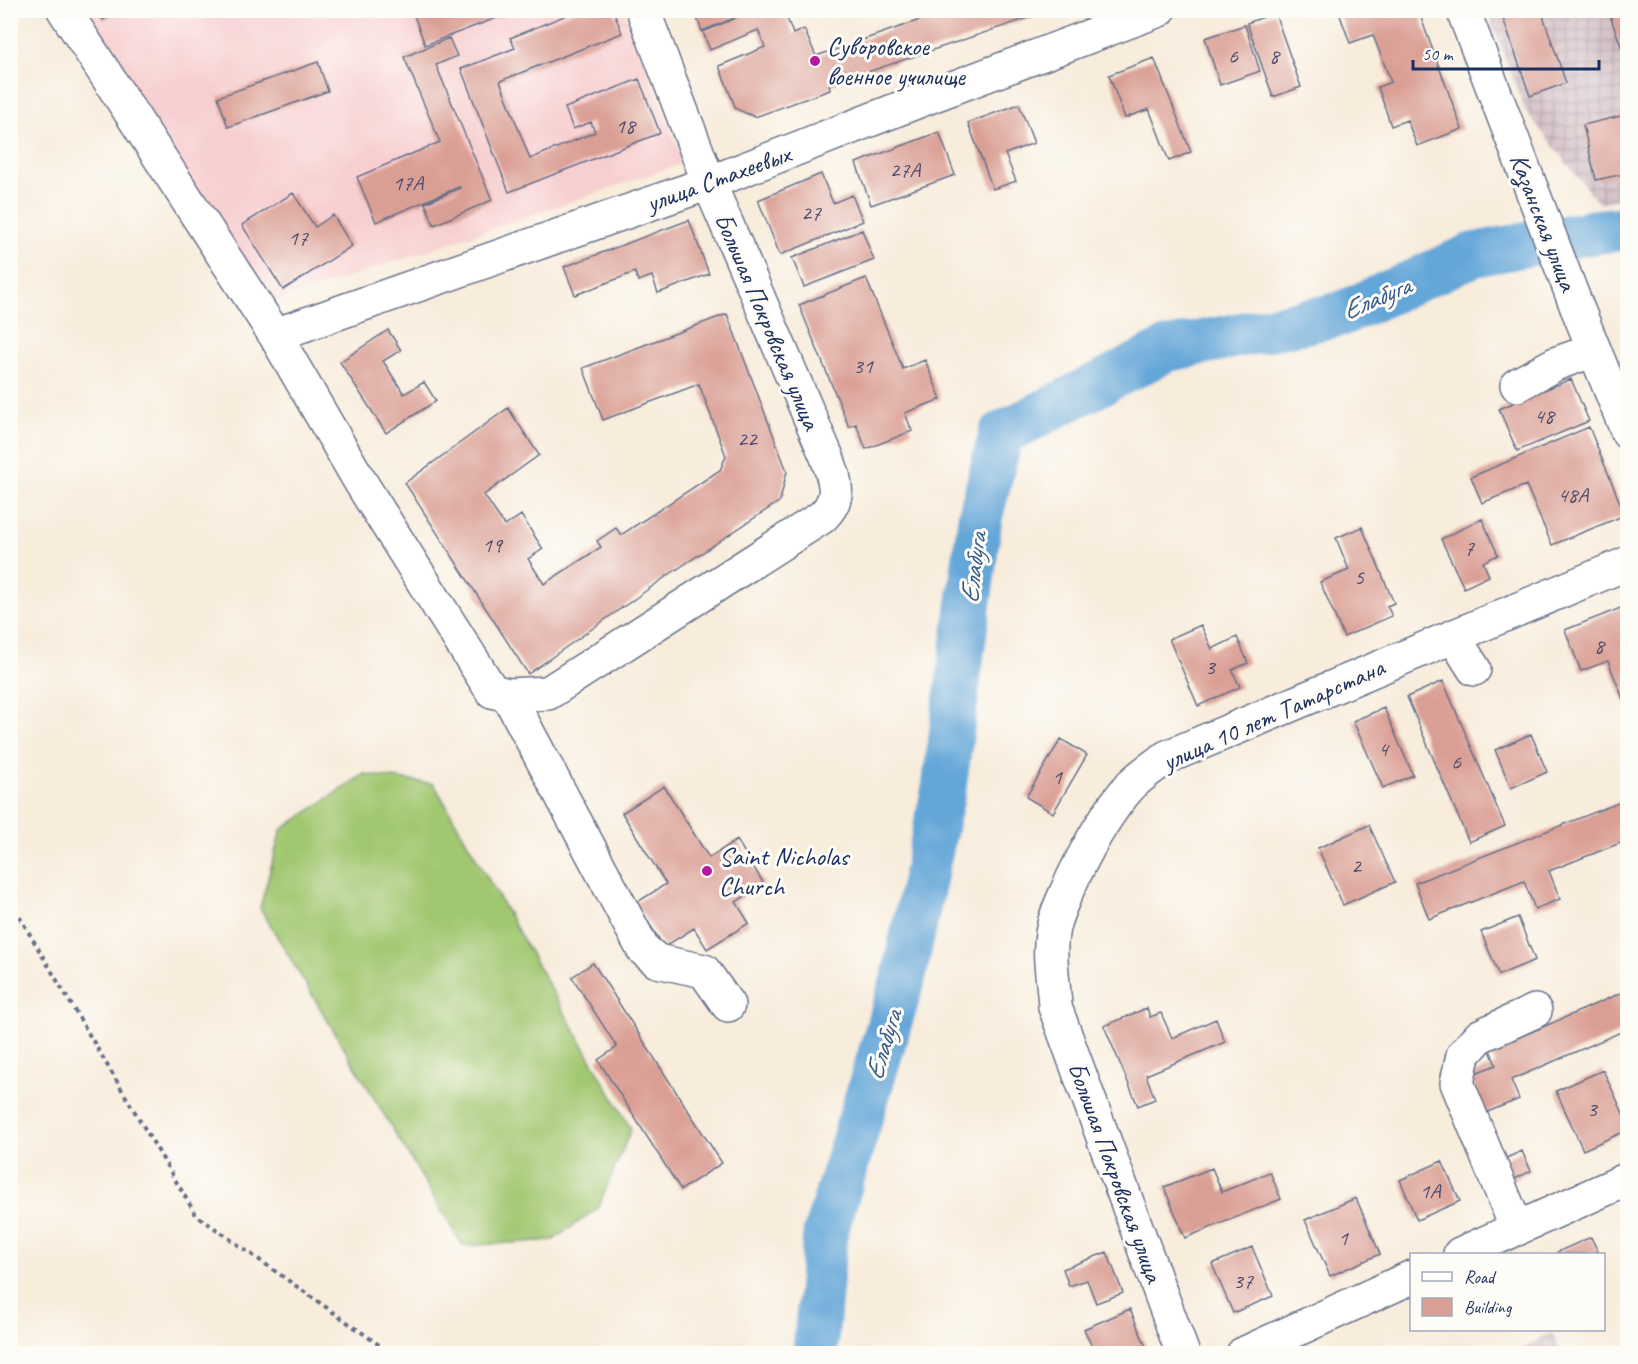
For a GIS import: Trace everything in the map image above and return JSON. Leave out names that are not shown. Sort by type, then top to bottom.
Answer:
[{"type":"street","points":[[64,10],[275,335],[361,483],[492,691],[508,695],[644,950],[657,961],[704,971],[728,1005]]},
{"type":"street","name":"Большая Покровская улица","points":[[508,695],[548,693],[822,516],[831,508],[835,499],[834,480],[827,457],[709,183],[643,10]]},
{"type":"street","name":"улица Стахеевых","points":[[275,335],[709,183],[1158,10]]},
{"type":"street","name":"Казанская улица","points":[[1463,10],[1576,305],[1627,428]]},
{"type":"street","points":[[1516,385],[1555,364],[1594,350]]},
{"type":"street","name":"улица 10 лет Татарстана","points":[[1054,990],[1051,958],[1052,933],[1060,907],[1089,845],[1117,802],[1144,772],[1167,757],[1628,563]]},
{"type":"street","points":[[1454,636],[1474,669]]},
{"type":"street","name":"Большая Покровская улица","points":[[1054,990],[1055,1007],[1183,1353]]},
{"type":"street","points":[[1517,1229],[1457,1083],[1463,1055],[1479,1036],[1535,1011]]},
{"type":"street","points":[[1462,1253],[1628,1179]]},
{"type":"street","points":[[1243,1353],[1410,1278]]},
{"type":"path","points":[[10,901],[196,1215],[392,1353]]},
{"type":"shaded area","points":[[82,11],[624,11],[684,163],[267,305]]},
{"type":"shaded area","points":[[1487,11],[1627,11],[1627,196],[1599,204],[1525,110]]},
{"type":"shaded area","points":[[1552,1332],[1561,1353],[1514,1353]]},
{"type":"green space","points":[[364,774],[434,784],[631,1129],[598,1208],[553,1240],[463,1246],[260,908],[281,830]]},
{"type":"building","points":[[99,10],[122,10],[103,20]]},
{"type":"building","points":[[412,10],[515,10],[515,11],[425,45]]},
{"type":"building","points":[[579,10],[613,10],[622,33],[500,81],[530,159],[595,132],[591,122],[573,129],[565,108],[639,79],[660,133],[509,192],[461,69],[515,48],[510,38]]},
{"type":"building","name":"Суворовское военное училище","points":[[694,10],[806,10],[787,18],[793,34],[804,29],[816,56],[949,10],[1049,11],[829,85],[830,90],[755,117],[736,109],[719,66],[765,47],[758,30],[710,50],[703,32],[747,13],[702,31]]},
{"type":"building","points":[[1338,10],[1418,10],[1462,129],[1417,146],[1407,120],[1391,126],[1378,87],[1391,82],[1373,35],[1350,43]]},
{"type":"building","points":[[1500,10],[1541,10],[1566,83],[1530,96]]},
{"type":"building","points":[[1608,10],[1628,10],[1628,60],[1626,60]]},
{"type":"building","points":[[1275,13],[1301,87],[1273,97],[1247,23]]},
{"type":"building","points":[[1245,25],[1260,71],[1220,85],[1205,38]]},
{"type":"building","points":[[449,38],[457,56],[436,65],[492,200],[434,225],[425,203],[459,187],[376,222],[357,177],[440,142],[404,57]]},
{"type":"building","points":[[1154,58],[1191,152],[1169,161],[1149,109],[1125,118],[1109,75]]},
{"type":"building","points":[[318,62],[328,91],[228,127],[218,97]]},
{"type":"building","points":[[1019,104],[1034,143],[1005,154],[1016,181],[993,189],[968,123]]},
{"type":"building","points":[[1625,115],[1628,126],[1628,173],[1596,180],[1583,125]]},
{"type":"building","points":[[939,132],[955,175],[871,205],[856,163]]},
{"type":"building","points":[[821,174],[833,203],[852,195],[863,221],[780,255],[758,200]]},
{"type":"building","points":[[293,193],[315,227],[333,215],[352,246],[283,290],[242,225]]},
{"type":"building","points":[[689,220],[709,274],[658,293],[652,276],[638,281],[635,272],[575,295],[564,267]]},
{"type":"building","points":[[862,230],[874,260],[804,287],[792,258]]},
{"type":"building","points":[[866,278],[903,369],[925,360],[941,399],[905,413],[912,431],[866,449],[856,424],[849,427],[799,305]]},
{"type":"building","points":[[727,314],[787,471],[780,501],[667,576],[528,674],[405,483],[508,408],[539,455],[484,495],[505,526],[521,515],[543,549],[528,559],[544,584],[601,547],[597,541],[616,528],[621,535],[720,470],[726,456],[699,384],[603,420],[583,368]]},
{"type":"building","points":[[388,330],[401,350],[383,361],[404,394],[424,382],[436,401],[386,433],[340,362]]},
{"type":"building","points":[[1571,379],[1589,421],[1517,451],[1499,409]]},
{"type":"building","points":[[1589,427],[1625,515],[1552,545],[1526,485],[1482,503],[1471,477]]},
{"type":"building","points":[[1482,519],[1498,555],[1483,562],[1489,576],[1464,588],[1441,539]]},
{"type":"building","points":[[1362,527],[1394,603],[1387,606],[1392,616],[1344,637],[1320,582],[1349,570],[1336,538]]},
{"type":"building","points":[[1628,605],[1627,709],[1608,661],[1581,671],[1565,630]]},
{"type":"building","points":[[1201,625],[1212,649],[1237,637],[1248,663],[1232,670],[1240,687],[1198,706],[1169,639]]},
{"type":"building","points":[[1443,681],[1505,826],[1469,842],[1407,697]]},
{"type":"building","points":[[1384,708],[1413,775],[1383,788],[1353,721]]},
{"type":"building","points":[[1531,734],[1547,772],[1511,788],[1495,750]]},
{"type":"building","points":[[1061,739],[1087,755],[1053,813],[1026,797]]},
{"type":"building","name":"Saint Nicholas Church","points":[[664,786],[709,858],[737,840],[764,884],[736,902],[749,923],[707,949],[694,928],[664,947],[636,903],[666,884],[622,813]]},
{"type":"building","points":[[1628,799],[1628,840],[1549,871],[1560,899],[1535,909],[1524,881],[1429,919],[1415,883]]},
{"type":"building","points":[[1369,825],[1395,882],[1343,905],[1318,848]]},
{"type":"building","points":[[1518,917],[1535,960],[1499,975],[1481,932]]},
{"type":"building","points":[[593,963],[722,1163],[681,1190],[598,1060],[617,1047],[572,977]]},
{"type":"building","points":[[1628,990],[1628,1029],[1511,1080],[1519,1099],[1485,1113],[1470,1075],[1496,1065],[1490,1050]]},
{"type":"building","points":[[1147,1008],[1150,1017],[1161,1013],[1172,1038],[1216,1019],[1225,1042],[1146,1075],[1155,1099],[1138,1106],[1104,1026]]},
{"type":"building","points":[[1603,1070],[1628,1124],[1628,1130],[1583,1150],[1556,1091]]},
{"type":"building","points":[[1522,1151],[1531,1171],[1511,1181],[1502,1160]]},
{"type":"building","points":[[1442,1161],[1460,1201],[1417,1220],[1400,1180]]},
{"type":"building","points":[[1212,1168],[1222,1192],[1270,1172],[1281,1199],[1185,1238],[1164,1187]]},
{"type":"building","points":[[1356,1198],[1380,1254],[1330,1276],[1305,1220]]},
{"type":"building","points":[[1591,1237],[1599,1253],[1558,1253]]},
{"type":"building","points":[[1252,1247],[1273,1296],[1233,1313],[1212,1264]]},
{"type":"building","points":[[1107,1252],[1123,1293],[1096,1303],[1087,1280],[1069,1286],[1063,1269]]},
{"type":"building","points":[[1130,1309],[1149,1354],[1095,1354],[1084,1329]]},
{"type":"waterway","name":"Елабуга","points":[[815,1354],[825,1234],[903,979],[944,788],[980,518],[1001,434],[1166,350],[1341,314],[1472,255],[1592,232],[1628,228]]},
{"type":"place","name":"Суворовское военное училище","points":[[815,61]]},
{"type":"place","name":"Saint Nicholas Church","points":[[707,871]]}]
